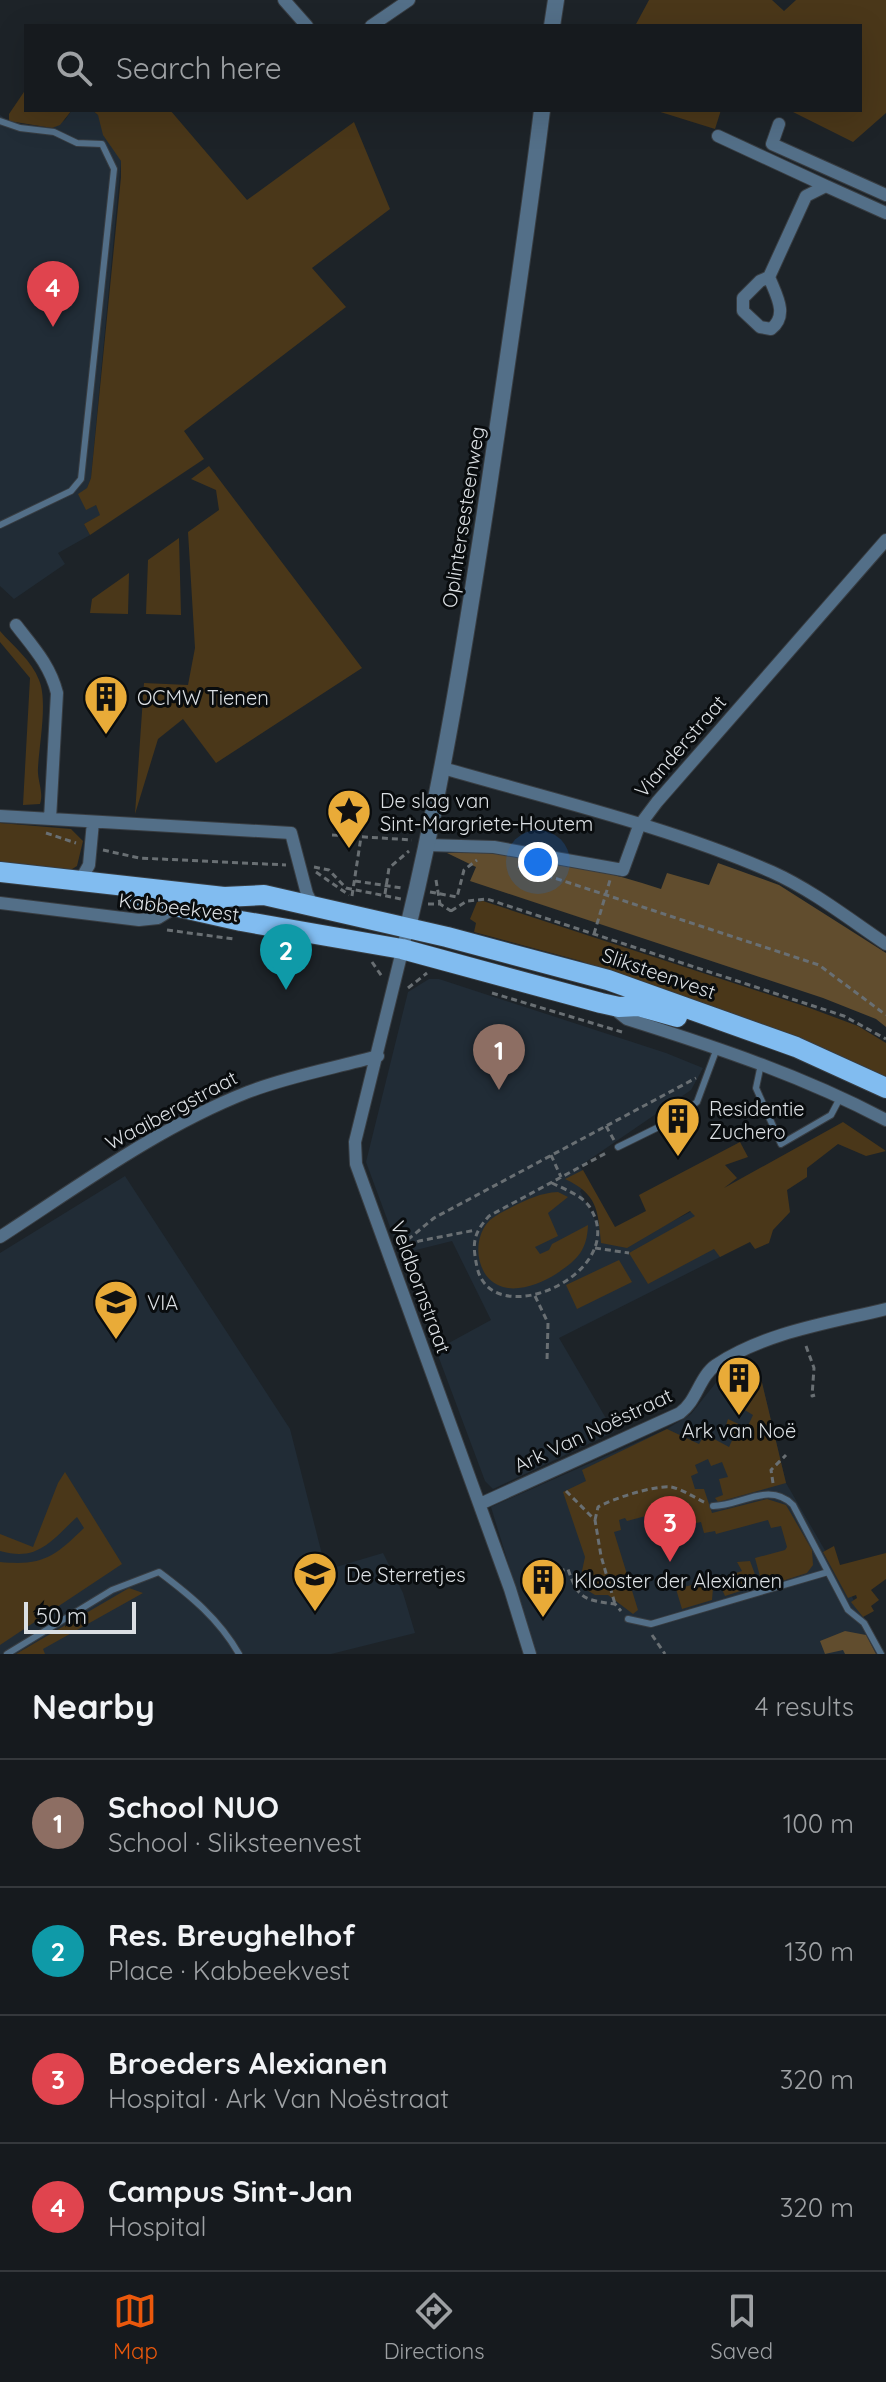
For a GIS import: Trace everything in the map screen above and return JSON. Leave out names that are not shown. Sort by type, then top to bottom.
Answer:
[{"type":"main road","name":"Kabbeekvest","points":[[0,872],[224,897],[264,895],[313,906],[350,905],[408,927]]},
{"type":"main road","name":"Kabbeekvest","points":[[0,880],[127,896],[402,949]]},
{"type":"main road","name":"Sliksteenvest","points":[[408,927],[608,980],[785,1043],[886,1088]]},
{"type":"main road","name":"Sliksteenvest","points":[[402,949],[611,1006],[638,1006],[728,1033],[796,1057],[886,1098]]},
{"type":"street","points":[[284,0],[305,24]]},
{"type":"street","points":[[374,24],[409,0]]},
{"type":"street","points":[[552,24],[556,0]]},
{"type":"street","name":"Oplintersesteenweg","points":[[408,927],[443,768],[517,301],[542,112]]},
{"type":"street","points":[[779,124],[772,144],[886,195]]},
{"type":"street","points":[[718,136],[886,213]]},
{"type":"street","points":[[769,277],[806,196],[826,186]]},
{"type":"street","name":"Vianderstraat","points":[[443,768],[639,826],[886,540]]},
{"type":"street","points":[[16,625],[43,658],[57,693],[50,819]]},
{"type":"street","points":[[0,816],[291,833],[313,906]]},
{"type":"street","points":[[80,881],[89,865],[93,822]]},
{"type":"street","points":[[427,845],[494,847],[623,870],[639,826],[675,836],[773,873],[810,893],[886,944]]},
{"type":"street","name":"Kabbeekvest","points":[[0,903],[139,920],[158,918],[176,907]]},
{"type":"street","name":"Veldbornstraat","points":[[408,927],[355,1142],[356,1164],[480,1504],[530,1654]]},
{"type":"street","name":"Sliksteenvest","points":[[611,1006],[627,1019],[761,1064],[886,1120]]},
{"type":"street","name":"Waaibergstraat","points":[[0,1237],[113,1163],[215,1105],[252,1090],[378,1056]]},
{"type":"street","name":"Ark Van Noëstraat","points":[[480,1504],[664,1422],[692,1403],[710,1370],[755,1344],[886,1309]]},
{"type":"lane","points":[[0,121],[20,128],[54,132],[77,143],[102,144],[114,169],[81,479],[71,491],[0,525]]},
{"type":"lane","points":[[618,1147],[677,1118],[697,1102],[717,1048]]},
{"type":"lane","points":[[761,1064],[756,1088],[781,1144],[831,1115],[840,1098]]},
{"type":"lane","points":[[713,1506],[768,1493],[777,1494],[793,1505],[848,1610],[864,1623],[881,1654]]},
{"type":"lane","points":[[7,1654],[112,1590],[159,1572],[194,1597],[226,1631],[239,1654]]},
{"type":"lane","points":[[628,1619],[651,1624],[828,1572]]},
{"type":"path","points":[[49,834],[91,848],[139,858],[329,870],[346,888],[384,895],[393,862],[414,847],[427,845]]},
{"type":"path","points":[[332,835],[411,840],[427,845]]},
{"type":"path","points":[[350,905],[361,837]]},
{"type":"path","points":[[355,881],[457,897],[464,870],[485,856]]},
{"type":"path","points":[[515,865],[819,965],[886,1015]]},
{"type":"path","points":[[301,868],[319,873],[350,905]]},
{"type":"path","points":[[594,934],[614,868]]},
{"type":"path","name":"Sliksteenvest","points":[[440,904],[451,911],[467,901],[487,899],[844,1016],[886,1039]]},
{"type":"path","name":"Kabbeekvest","points":[[157,928],[233,938]]},
{"type":"path","points":[[488,992],[629,1034]]},
{"type":"path","points":[[388,1256],[434,1218],[709,1073]]},
{"type":"path","points":[[388,1256],[419,1241],[476,1230],[489,1216],[618,1147],[606,1126]]},
{"type":"path","points":[[551,1155],[561,1178]]},
{"type":"path","points":[[476,1230],[474,1253],[479,1277],[495,1292],[516,1297],[535,1296],[580,1271],[594,1254],[598,1229],[592,1209],[580,1197],[552,1183]]},
{"type":"path","points":[[595,1248],[629,1253]]},
{"type":"path","points":[[535,1296],[548,1323],[547,1361]]},
{"type":"path","points":[[806,1346],[814,1368],[812,1396],[815,1395]]},
{"type":"path","points":[[777,1494],[771,1470],[786,1455]]},
{"type":"path","points":[[628,1619],[615,1604],[601,1556],[595,1520],[598,1507],[608,1501],[671,1487],[713,1506]]},
{"type":"path","points":[[566,1491],[595,1520]]},
{"type":"path","points":[[510,1589],[538,1576],[568,1569],[575,1591],[593,1601],[615,1604]]},
{"type":"path","points":[[651,1624],[650,1633],[665,1654]]},
{"type":"shaded area","points":[[649,0],[772,0],[784,11],[796,0],[886,0],[886,113],[853,142],[793,112],[862,112],[862,24],[636,24]]},
{"type":"shaded area","points":[[24,92],[24,112],[70,112],[60,125],[52,128],[9,121],[9,114]]},
{"type":"shaded area","points":[[71,112],[94,112],[121,161],[91,478],[87,488],[101,515],[84,524],[90,535],[58,553],[65,564],[14,599],[0,586],[0,115],[10,122],[52,128],[65,120]]},
{"type":"shaded area","points":[[94,112],[172,112],[247,200],[354,122],[390,209],[312,268],[346,307],[184,431],[204,459],[90,535],[84,524],[100,515],[96,505],[86,510],[78,494],[87,488],[91,478],[121,177],[121,161],[103,135]]},
{"type":"shaded area","points":[[660,112],[720,112],[715,129]]},
{"type":"shaded area","points":[[209,466],[362,668],[216,763],[183,719],[158,739],[135,814],[144,683],[188,685],[195,648],[188,532],[219,510],[216,490],[191,479]]},
{"type":"shaded area","points":[[179,538],[181,615],[146,614],[148,560]]},
{"type":"shaded area","points":[[129,573],[128,614],[90,613],[92,599]]},
{"type":"shaded area","points":[[0,631],[32,666],[42,689],[38,768],[40,804],[23,805],[30,678],[0,642]]},
{"type":"shaded area","points":[[0,823],[71,829],[83,841],[77,866],[69,871],[0,863]]},
{"type":"shaded area","points":[[474,852],[569,864],[661,889],[667,873],[709,885],[718,863],[779,885],[886,953],[886,1027],[876,1019],[823,998],[470,881],[476,867],[447,853]]},
{"type":"shaded area","points":[[483,901],[858,1026],[886,1043],[886,1082],[632,984],[581,961],[474,932],[476,923],[470,919],[477,902]]},
{"type":"shaded area","points":[[429,979],[439,979],[703,1068],[691,1090],[580,1166],[588,1183],[580,1191],[595,1220],[607,1218],[622,1247],[700,1207],[724,1255],[559,1338],[614,1432],[493,1489],[485,1481],[436,1350],[491,1320],[452,1241],[400,1254],[366,1162],[408,992]]},
{"type":"shaded area","points":[[843,1122],[886,1151],[866,1156],[838,1144],[807,1168],[807,1177],[787,1190],[790,1212],[773,1230],[769,1243],[755,1249],[750,1242],[720,1257],[714,1249],[648,1284],[629,1253],[695,1216],[690,1211],[627,1248],[601,1243],[594,1204],[584,1191],[565,1179],[583,1170],[615,1227],[646,1211],[639,1195],[740,1142],[748,1157],[725,1165],[737,1178],[724,1188]]},
{"type":"shaded area","name":"VIA","points":[[125,1176],[290,1429],[326,1570],[383,1553],[403,1593],[415,1633],[331,1654],[0,1654],[0,1253]]},
{"type":"shaded area","points":[[558,1192],[568,1197],[548,1213],[558,1236],[535,1247],[540,1254],[588,1225],[586,1242],[580,1254],[556,1274],[530,1286],[509,1288],[494,1283],[486,1276],[479,1257],[478,1247],[484,1228],[492,1218],[518,1204]]},
{"type":"shaded area","points":[[619,1260],[632,1282],[577,1309],[566,1285]]},
{"type":"shaded area","points":[[758,1366],[786,1483],[885,1654],[536,1654],[491,1507],[667,1429],[691,1414],[722,1375]]},
{"type":"shaded area","points":[[758,1366],[786,1483],[718,1502],[715,1498],[723,1495],[719,1479],[728,1477],[722,1462],[711,1466],[708,1459],[695,1465],[698,1473],[691,1476],[695,1489],[704,1489],[712,1513],[767,1499],[786,1505],[812,1550],[813,1565],[807,1573],[776,1583],[773,1577],[761,1580],[755,1558],[785,1550],[787,1547],[781,1526],[771,1528],[768,1520],[716,1534],[715,1531],[704,1533],[701,1522],[678,1527],[672,1509],[627,1521],[625,1518],[619,1520],[621,1530],[614,1532],[638,1610],[633,1614],[608,1595],[595,1595],[579,1585],[585,1557],[563,1492],[586,1481],[582,1470],[667,1429],[699,1444],[705,1434],[729,1447],[735,1434],[726,1425],[728,1419],[747,1428],[753,1415],[743,1409],[747,1401],[718,1386],[722,1375]]},
{"type":"shaded area","points":[[65,1472],[122,1564],[0,1645],[0,1562],[38,1561],[56,1553],[84,1528],[77,1517],[43,1547],[24,1554],[0,1551],[0,1534],[33,1547]]},
{"type":"shaded area","points":[[834,1546],[840,1565],[886,1553],[886,1579],[871,1590],[879,1600],[871,1606],[874,1611],[863,1617],[851,1602],[857,1598],[856,1595],[848,1598],[823,1552]]},
{"type":"shaded area","points":[[750,1561],[759,1585],[725,1596],[721,1587],[727,1576],[742,1571],[737,1562]]},
{"type":"shaded area","points":[[700,1583],[713,1588],[712,1600],[682,1609],[676,1589]]},
{"type":"shaded area","points":[[129,1588],[143,1593],[43,1649],[45,1654],[16,1654]]},
{"type":"shaded area","points":[[845,1631],[866,1635],[876,1654],[845,1654],[843,1650],[825,1654],[820,1641]]},
{"type":"place","name":"Campus Sint-Jan","points":[[53,327]]},
{"type":"place","name":"OCMW Tienen","points":[[106,736]]},
{"type":"place","name":"De slag van Sint-Margriete-Houtem","points":[[349,850]]},
{"type":"place","name":"Res. Breughelhof","points":[[286,990]]},
{"type":"place","name":"School NUO","points":[[499,1090]]},
{"type":"place","name":"Residentie Zuchero","points":[[678,1158]]},
{"type":"place","name":"VIA","points":[[116,1341]]},
{"type":"place","name":"Ark van Noë","points":[[739,1417]]},
{"type":"place","name":"Broeders Alexianen","points":[[670,1562]]},
{"type":"place","name":"De Sterretjes","points":[[315,1613]]},
{"type":"place","name":"Klooster der Alexianen","points":[[543,1619]]}]
